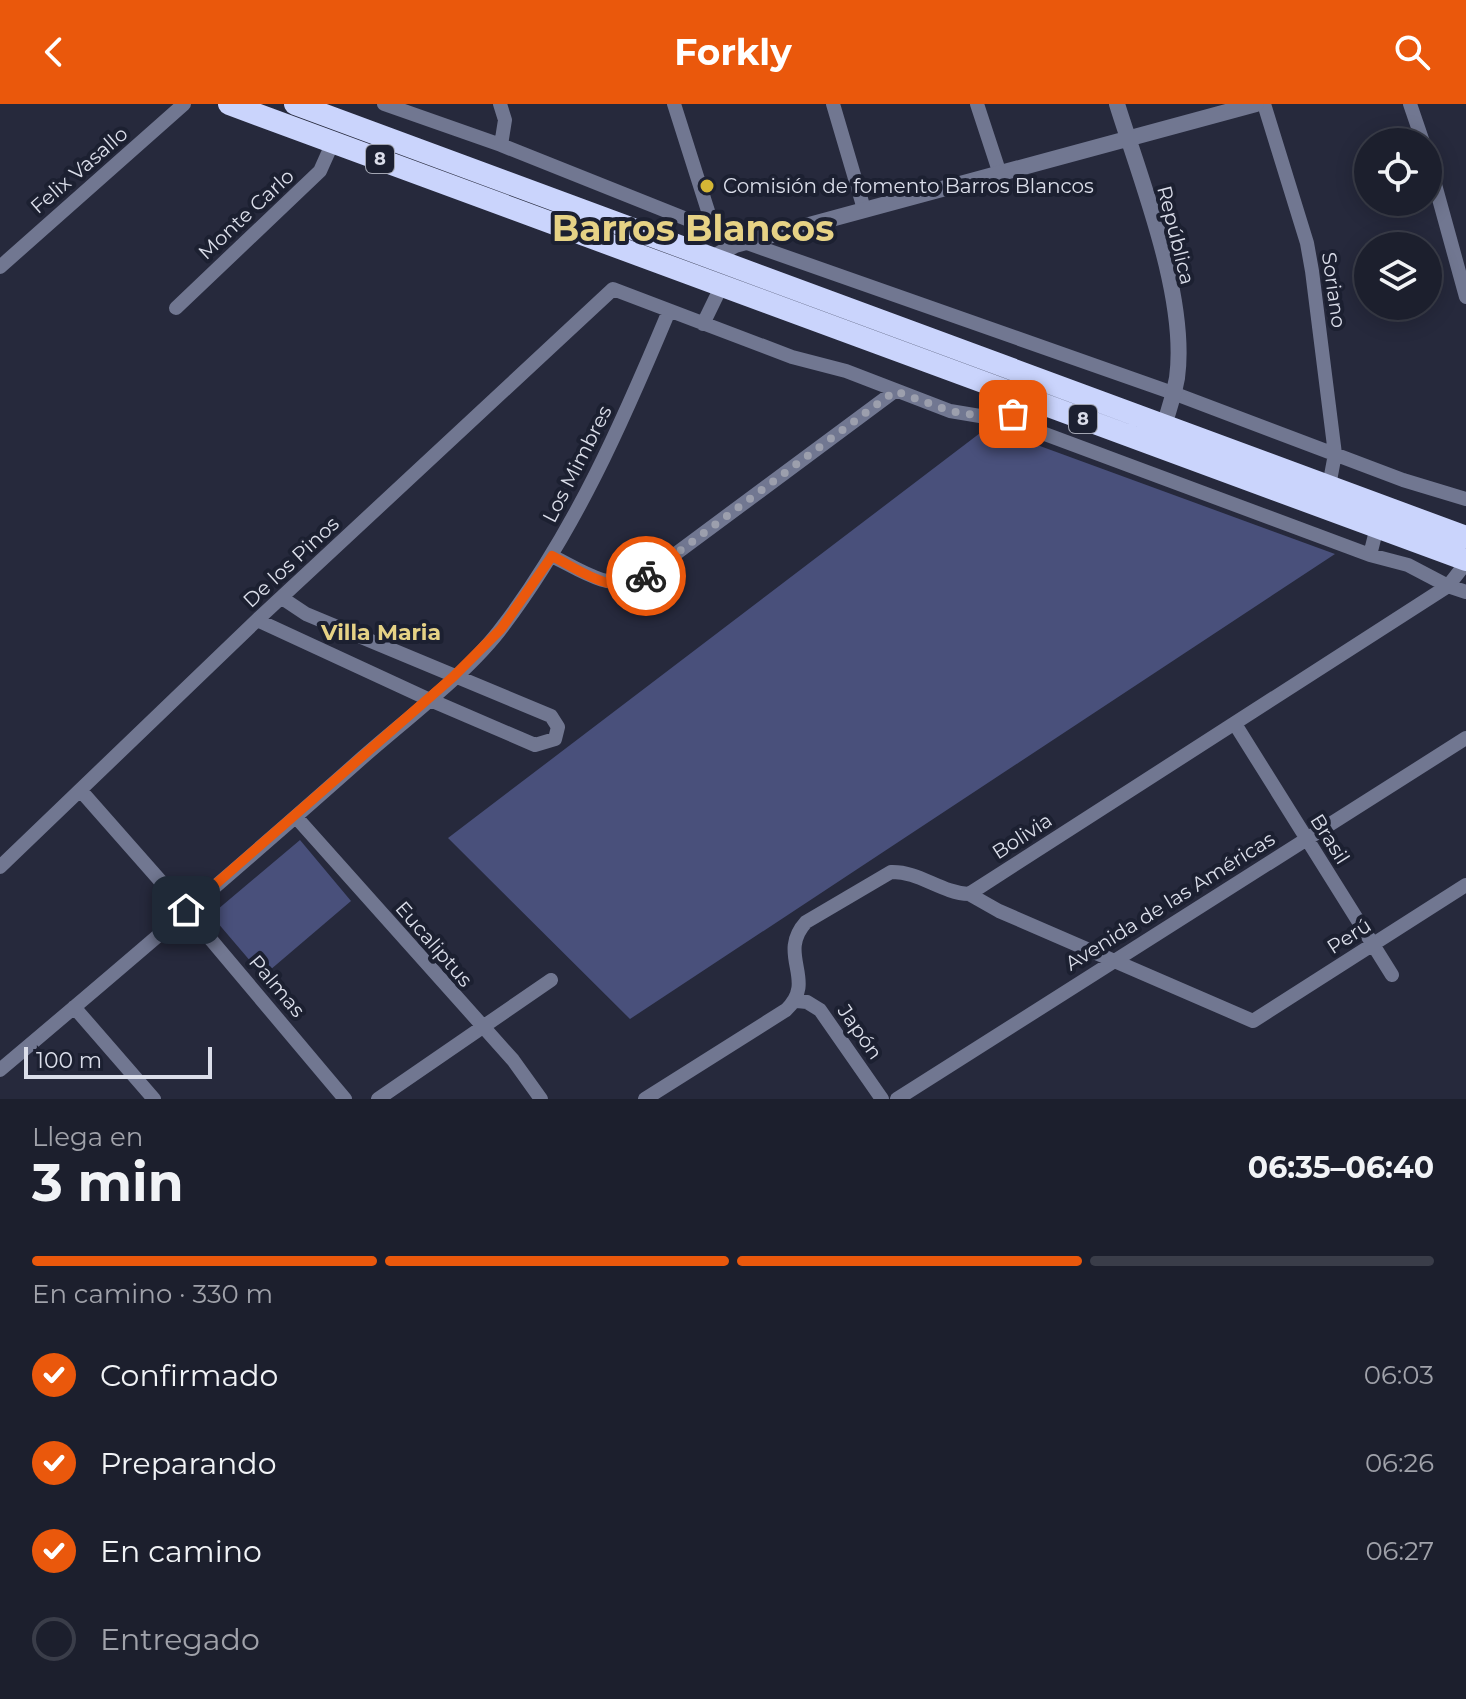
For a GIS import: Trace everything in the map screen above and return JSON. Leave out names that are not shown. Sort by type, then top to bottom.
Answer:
[{"type":"highway","name":"8","points":[[229,104],[333,142],[714,268],[821,297],[1466,537]]},
{"type":"highway","name":"8","points":[[295,104],[347,113],[1024,397],[1466,562]]},
{"type":"street","name":"Felix Vasallo","points":[[0,267],[184,104]]},
{"type":"street","points":[[384,104],[501,145],[744,242],[1466,499]]},
{"type":"street","points":[[500,104],[505,120],[501,145]]},
{"type":"street","points":[[674,104],[714,229],[714,268],[703,324]]},
{"type":"street","points":[[833,104],[864,209]]},
{"type":"street","points":[[977,104],[1000,174]]},
{"type":"street","name":"República","points":[[1117,104],[1164,256],[1175,330],[1177,375],[1164,425]]},
{"type":"street","points":[[714,268],[744,242],[1256,104]]},
{"type":"street","name":"Soriano","points":[[1264,104],[1307,243],[1335,454],[1329,486]]},
{"type":"street","points":[[1410,104],[1418,128]]},
{"type":"street","name":"Monte Carlo","points":[[176,308],[320,171],[333,142]]},
{"type":"street","points":[[1442,210],[1466,297]]},
{"type":"street","points":[[821,297],[831,272]]},
{"type":"street","name":"De los Pinos","points":[[0,867],[82,792],[257,620],[613,289],[669,311]]},
{"type":"street","points":[[912,331],[921,305]]},
{"type":"street","points":[[669,311],[792,357],[846,371],[950,411],[1010,421],[1370,555],[1408,565],[1466,592]]},
{"type":"street","name":"Los Mimbres","points":[[0,1070],[296,817],[453,677],[501,629],[552,556],[624,418],[669,311]]},
{"type":"street","points":[[552,556],[604,583],[621,586],[639,581],[895,391]]},
{"type":"street","points":[[1010,421],[1024,397]]},
{"type":"street","points":[[1370,555],[1377,527]]},
{"type":"street","name":"Bolivia","points":[[969,894],[1448,586],[1466,562]]},
{"type":"street","points":[[257,620],[535,745],[555,739],[558,727],[551,716],[306,614],[282,598]]},
{"type":"street","name":"Brasil","points":[[1235,724],[1392,975]]},
{"type":"street","name":"Avenida de las Américas","points":[[897,1099],[1113,959],[1466,738]]},
{"type":"street","name":"Palmas","points":[[82,792],[345,1099]]},
{"type":"street","name":"Eucaliptus","points":[[296,817],[526,1076],[541,1099]]},
{"type":"street","points":[[645,1099],[797,1001],[800,980],[793,945],[798,931],[806,922],[891,872],[905,871],[947,890],[969,894],[999,911],[1113,959]]},
{"type":"street","name":"Perú","points":[[1113,959],[1253,1021],[1466,885]]},
{"type":"street","points":[[378,1099],[551,980]]},
{"type":"street","name":"Japón","points":[[797,1001],[807,1002],[820,1010],[882,1099]]},
{"type":"street","points":[[74,1007],[154,1099]]},
{"type":"shaded area","points":[[988,427],[1335,554],[630,1019],[448,838]]},
{"type":"shaded area","points":[[300,840],[351,901],[263,976],[211,915]]},
{"type":"way so far","points":[[646,576],[895,391],[950,411],[1010,421],[1013,414]]},
{"type":"place","name":"Comisión de fomento Barros Blancos","points":[[707,186]]},
{"type":"district","name":"Barros Blancos","points":[[693,228]]},
{"type":"district","name":"Villa Maria","points":[[381,632]]},
{"type":"route","points":[[186,910],[453,677],[501,629],[552,556],[604,583],[621,586],[646,576]]}]
